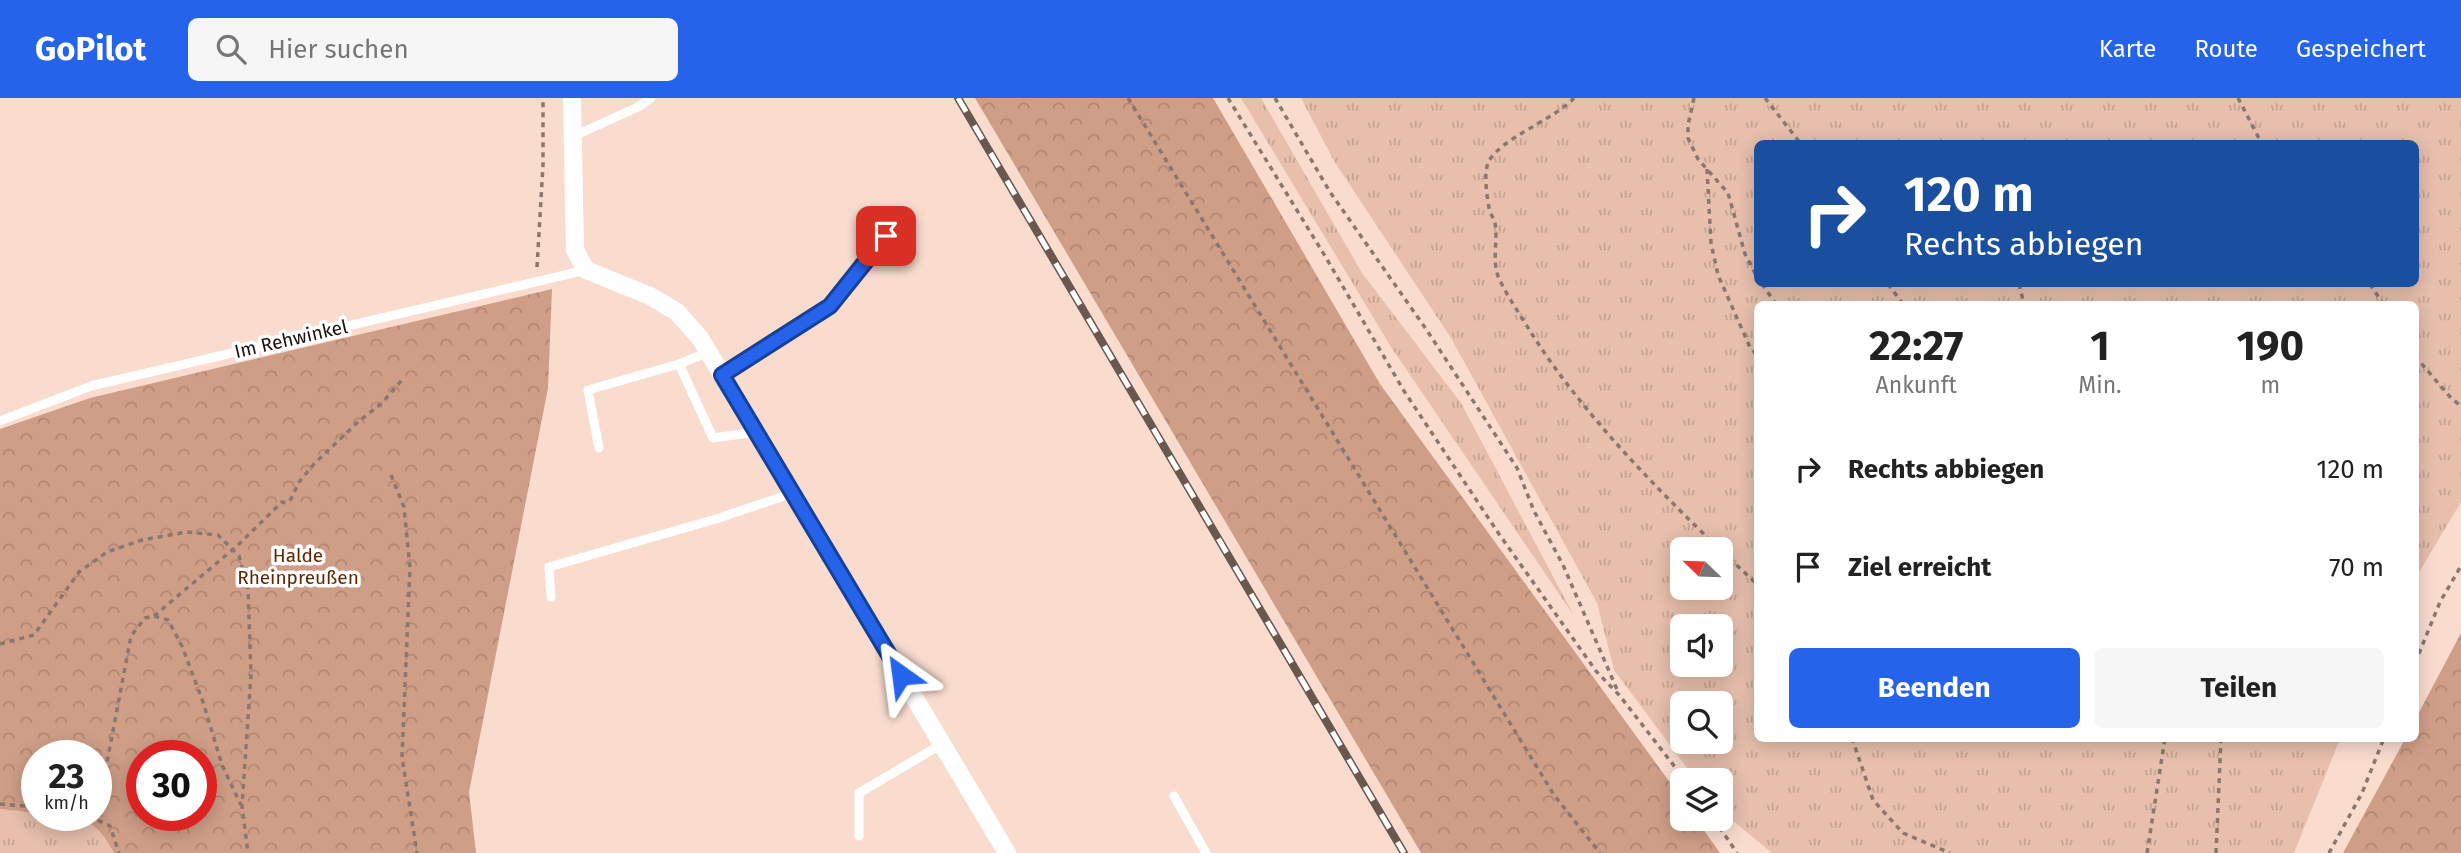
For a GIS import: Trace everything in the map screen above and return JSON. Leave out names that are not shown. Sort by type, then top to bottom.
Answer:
[{"type":"street","points":[[572,98],[575,250],[586,270],[650,296],[677,312],[700,338],[1007,853]]},
{"type":"lane","points":[[573,136],[638,107],[651,98]]},
{"type":"lane","points":[[722,375],[830,306],[886,236]]},
{"type":"lane","name":"Im Rehwinkel","points":[[0,421],[91,386],[586,270]]},
{"type":"lane","points":[[599,448],[588,390],[678,365],[709,352]]},
{"type":"lane","points":[[678,365],[713,438],[756,432]]},
{"type":"lane","points":[[551,597],[549,567],[716,519],[793,493]]},
{"type":"lane","points":[[859,836],[859,793],[942,744]]},
{"type":"lane","points":[[1174,796],[1206,853]]},
{"type":"path","points":[[537,280],[543,165],[543,98]]},
{"type":"path","points":[[1128,98],[1554,795],[1601,853]]},
{"type":"path","points":[[1228,98],[1404,391],[1596,671],[1620,696],[1676,768]]},
{"type":"path","points":[[1275,98],[1330,192],[1426,329],[1517,468],[1534,511],[1563,565],[1620,696]]},
{"type":"path","points":[[1574,98],[1556,115],[1512,140],[1489,161],[1489,209],[1495,224],[1494,245],[1498,275],[1549,361],[1598,422],[1676,506],[1754,581]]},
{"type":"path","points":[[1694,98],[1688,138],[1698,159],[1728,192],[1745,254],[1754,271]]},
{"type":"path","points":[[1765,98],[1798,140]]},
{"type":"path","points":[[2238,98],[2260,140]]},
{"type":"path","points":[[1707,169],[1711,243],[1718,275],[1754,352]]},
{"type":"path","points":[[2419,361],[2461,406]]},
{"type":"path","points":[[112,740],[131,636],[145,618],[154,616],[232,550],[282,502],[286,503],[291,499],[299,482],[314,464],[382,403],[402,380]]},
{"type":"path","points":[[391,475],[404,507],[410,568],[402,757],[417,853]]},
{"type":"path","points":[[0,644],[34,635],[79,572],[107,552],[142,540],[187,532],[218,535],[239,556],[248,589],[251,675],[242,806],[248,853]]},
{"type":"path","points":[[2419,653],[2440,602],[2461,566]]},
{"type":"path","points":[[154,616],[168,620],[183,646],[222,765],[242,806]]},
{"type":"path","points":[[1853,742],[1873,800],[1903,833],[1950,853]]},
{"type":"path","points":[[2147,853],[2164,742]]},
{"type":"path","points":[[2216,853],[2221,742]]},
{"type":"path","points":[[2329,853],[2362,793],[2382,742]]},
{"type":"path","points":[[0,804],[21,806]]},
{"type":"path","points":[[112,831],[119,853]]},
{"type":"path","points":[[1722,831],[1737,853]]},
{"type":"green space","points":[[975,98],[1213,98],[1380,384],[1670,783],[1670,831],[1704,831],[1720,853],[1421,853]]},
{"type":"green space","points":[[1241,98],[1261,98],[1362,273],[1461,403],[1574,616],[1391,347]]},
{"type":"green space","points":[[1301,98],[2461,98],[2461,502],[2419,572],[2419,301],[1754,301],[1754,742],[2339,742],[2294,853],[1772,853],[1733,821],[1733,768],[1687,768],[1677,754],[1733,754],[1733,691],[1670,691],[1670,745],[1614,670],[1597,603],[1451,338],[1334,161]]},
{"type":"green space","name":"Halde Rheinpreußen","points":[[552,289],[548,388],[469,792],[476,853],[114,853],[99,831],[112,831],[112,740],[21,740],[21,811],[0,809],[0,429],[90,398]]},
{"type":"green space","points":[[2461,633],[2461,853],[2343,853],[2403,742],[2419,742],[2419,712]]},
{"type":"green space","points":[[0,809],[21,811],[21,831],[102,831],[114,853],[0,853]]},
{"type":"railway","points":[[958,98],[1404,853]]},
{"type":"route","points":[[886,236],[830,306],[722,375],[901,675]]}]
